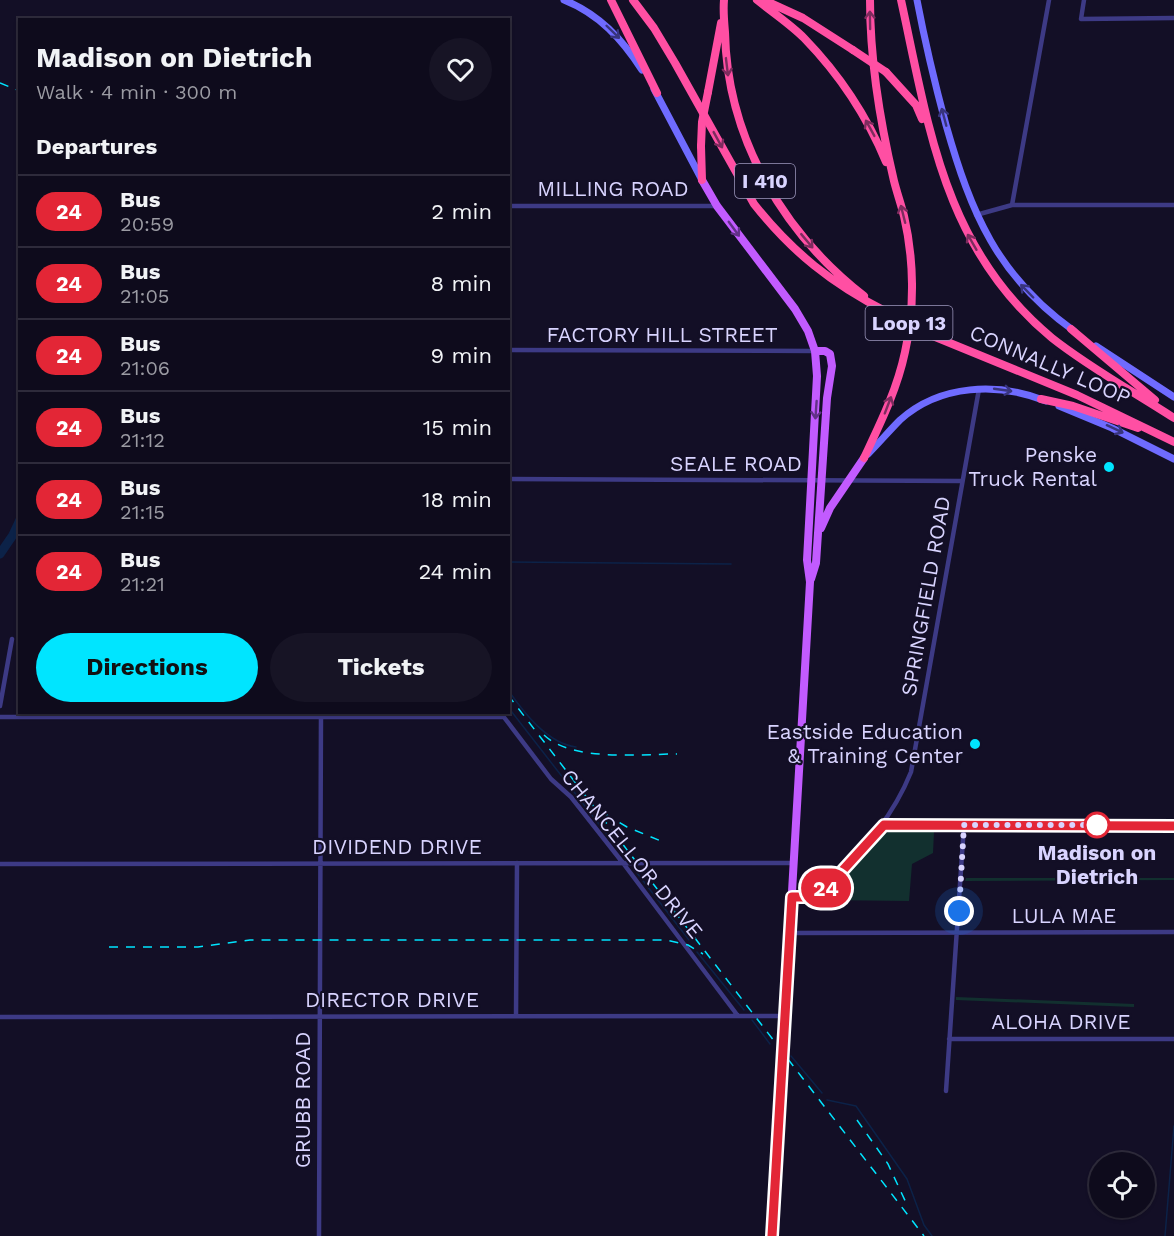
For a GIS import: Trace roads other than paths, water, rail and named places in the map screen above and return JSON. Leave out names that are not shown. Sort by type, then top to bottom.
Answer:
[{"type":"highway","points":[[610,0],[657,93]]},
{"type":"highway","points":[[633,0],[659,37],[754,204],[769,224],[786,243],[815,268],[850,293],[887,312]]},
{"type":"highway","points":[[757,0],[803,36],[833,71],[869,127],[894,182]]},
{"type":"highway","points":[[764,0],[803,18],[886,72],[916,105],[930,136]]},
{"type":"highway","name":"Loop 13","points":[[864,458],[887,410],[898,377],[906,351],[911,312],[910,252],[875,84],[870,0]]},
{"type":"highway","name":"CONNALLY LOOP","points":[[901,0],[930,136],[941,173],[968,236],[1000,286],[1026,314],[1060,344],[1174,417]]},
{"type":"highway","name":"CONNALLY LOOP","points":[[724,4],[728,82],[741,129],[754,161],[772,194],[825,262],[853,287],[887,312],[923,332],[1077,394],[1174,442]]},
{"type":"highway","name":"Loop 13","points":[[702,180],[702,122],[724,4]]},
{"type":"highway","points":[[1071,330],[1174,417]]},
{"type":"highway","points":[[1041,399],[1072,406],[1174,442]]},
{"type":"main road","points":[[564,0],[589,12],[621,39],[657,93],[702,180]]},
{"type":"main road","points":[[917,0],[944,115],[966,190],[985,234],[1014,276],[1033,297],[1071,330],[1174,397]]},
{"type":"main road","name":"Loop 13","points":[[702,180],[717,206],[795,309],[808,331],[815,351],[818,537],[816,563],[810,582]]},
{"type":"main road","name":"Loop 13","points":[[772,1236],[810,582],[807,560],[832,361],[827,352],[815,351]]},
{"type":"main road","points":[[864,458],[900,420],[914,409],[948,394],[979,388],[1007,390],[1041,399],[1111,427],[1174,459]]},
{"type":"main road","name":"Loop 13","points":[[818,537],[830,508],[864,458]]},
{"type":"street","points":[[1012,205],[1049,0]]},
{"type":"street","points":[[1084,0],[1081,19],[1174,18]]},
{"type":"street","points":[[976,215],[1012,205],[1174,205]]},
{"type":"street","name":"MILLING ROAD","points":[[510,206],[717,206]]},
{"type":"street","name":"FACTORY HILL STREET","points":[[510,350],[815,351]]},
{"type":"street","name":"SPRINGFIELD ROAD","points":[[792,897],[810,897],[823,892],[884,825],[911,772],[979,388]]},
{"type":"street","name":"SEALE ROAD","points":[[510,479],[962,481]]},
{"type":"street","points":[[0,706],[12,639]]},
{"type":"street","points":[[0,662],[7,664]]},
{"type":"street","name":"GRUBB ROAD","points":[[319,1236],[321,715]]},
{"type":"street","points":[[0,717],[502,715]]},
{"type":"street","name":"CHANCELLOR DRIVE","points":[[502,715],[551,779],[571,797],[623,863],[738,1016]]},
{"type":"street","points":[[884,825],[1174,826]]},
{"type":"street","points":[[946,1091],[964,825]]},
{"type":"street","points":[[516,1016],[517,863]]},
{"type":"street","name":"DIVIDEND DRIVE","points":[[0,864],[794,863]]},
{"type":"street","name":"LULA MAE","points":[[789,933],[1174,932]]},
{"type":"street","name":"DIRECTOR DRIVE","points":[[0,1017],[785,1016]]},
{"type":"street","name":"ALOHA DRIVE","points":[[949,1039],[1174,1039]]},
{"type":"waterway","points":[[0,554],[18,524]]},
{"type":"waterway","points":[[510,562],[731,564]]},
{"type":"waterway","points":[[510,693],[537,726],[555,740],[576,747]]},
{"type":"waterway","points":[[510,710],[623,855]]},
{"type":"waterway","points":[[637,873],[689,940]]},
{"type":"waterway","points":[[697,952],[744,1010]]},
{"type":"waterway","points":[[752,1020],[770,1044]]},
{"type":"waterway","points":[[791,1056],[822,1093]]},
{"type":"waterway","points":[[827,1100],[856,1106],[907,1179],[924,1225],[932,1236]]},
{"type":"waterway","points":[[1165,1236],[1174,1126]]},
{"type":"railway","points":[[0,83],[18,90]]},
{"type":"railway","points":[[510,698],[924,1236]]},
{"type":"railway","points":[[544,735],[556,744],[589,753],[677,754]]},
{"type":"railway","points":[[605,814],[627,827],[661,841]]},
{"type":"railway","points":[[109,947],[198,947],[250,940],[666,940],[688,945],[703,954]]},
{"type":"railway","points":[[857,1120],[888,1164],[908,1207]]},
{"type":"place","name":"Penske Truck Rental","points":[[1109,467]]},
{"type":"place","name":"Eastside Education & Training Center","points":[[975,744]]},
{"type":"place","name":"Madison on Dietrich","points":[[1097,825]]}]
